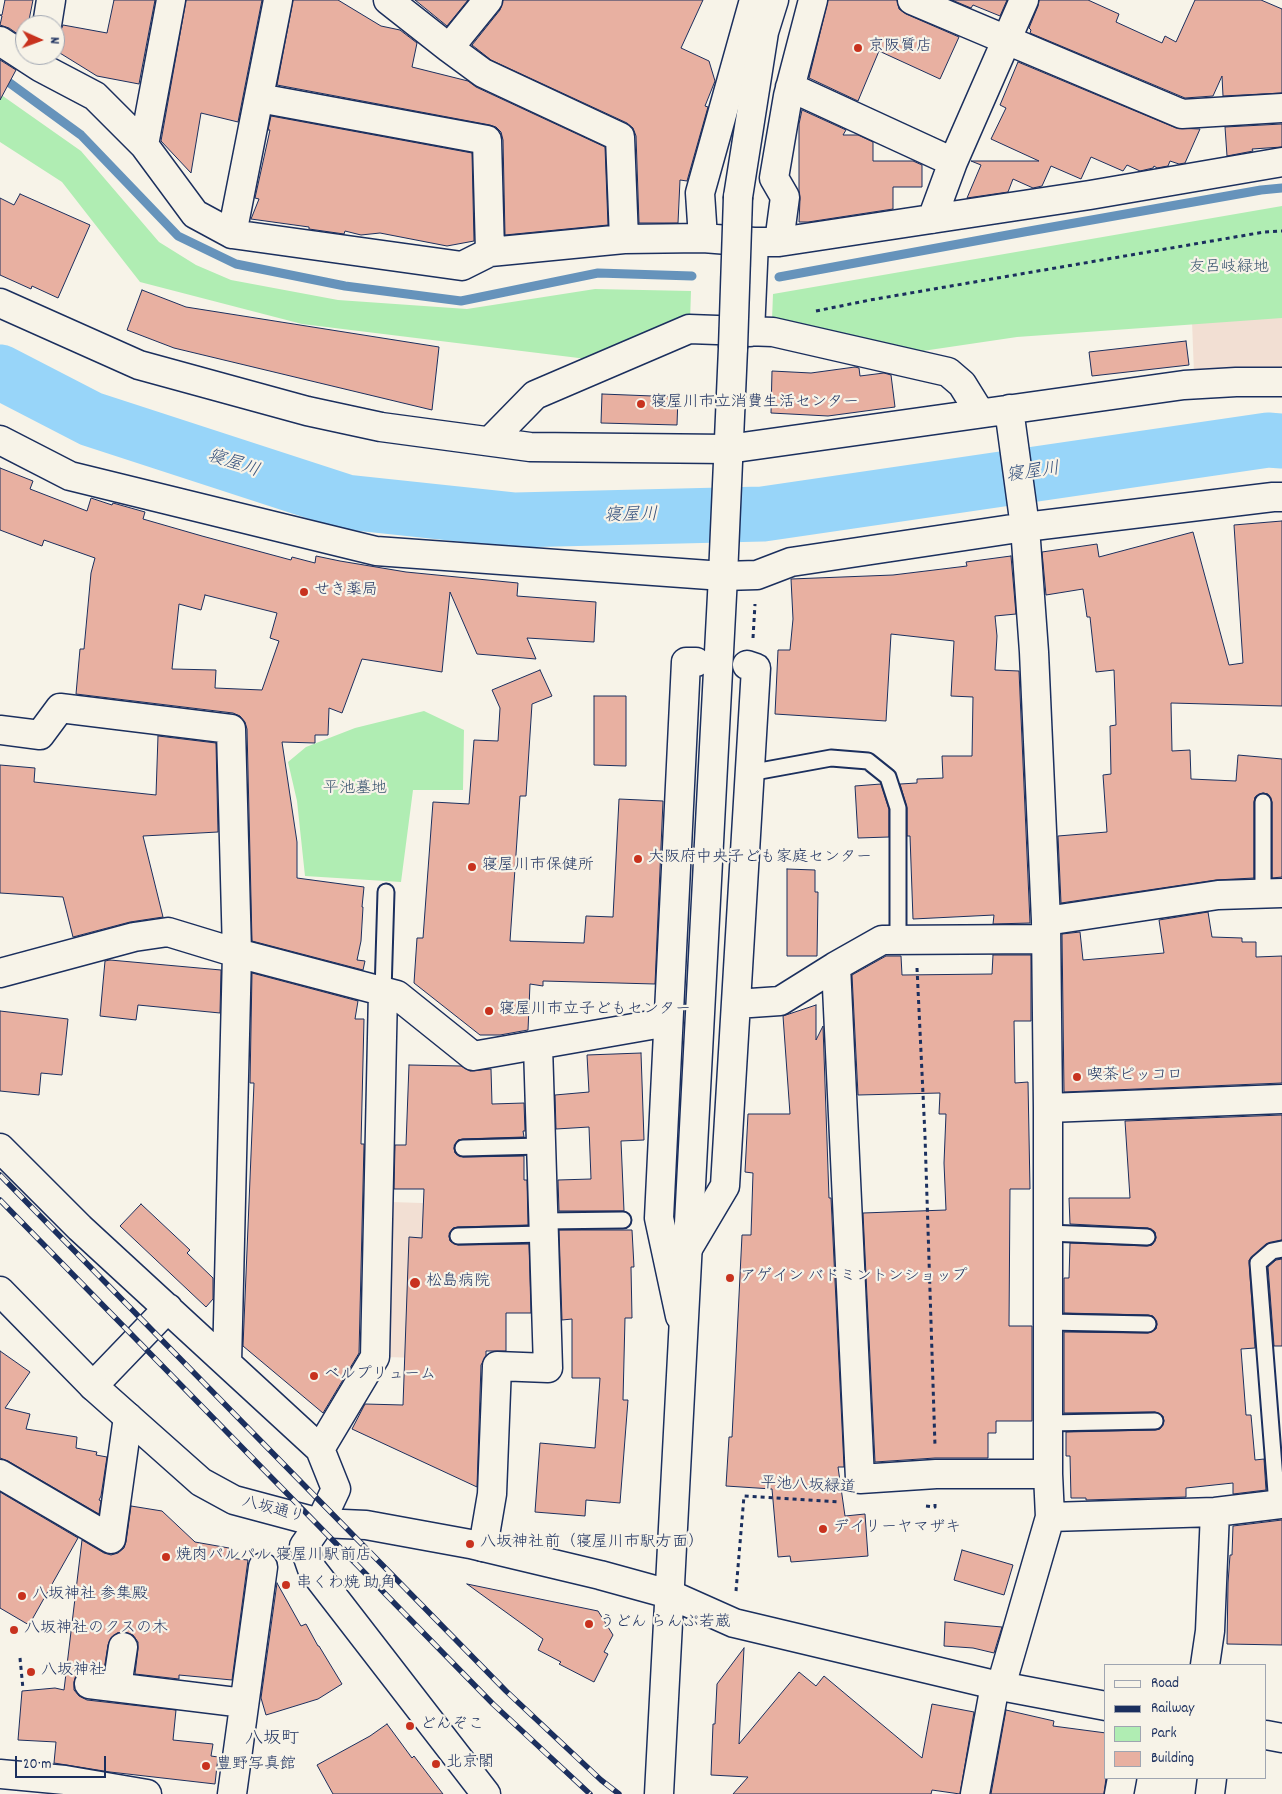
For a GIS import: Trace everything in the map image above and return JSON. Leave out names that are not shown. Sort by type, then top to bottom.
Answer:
[{"type":"street","points":[[49,15],[51,0]]},
{"type":"street","points":[[144,145],[171,0]]},
{"type":"street","points":[[232,234],[278,0]]},
{"type":"street","points":[[388,0],[483,73],[620,137],[624,239]]},
{"type":"street","points":[[449,48],[488,0]]},
{"type":"street","points":[[703,238],[700,193],[754,0]]},
{"type":"street","points":[[659,1794],[728,458],[741,340],[738,197],[764,32],[774,0]]},
{"type":"street","points":[[741,340],[766,242],[784,197],[774,178],[790,88],[813,0]]},
{"type":"street","points":[[912,0],[1182,114],[1282,108]]},
{"type":"street","points":[[932,219],[953,162],[1024,0]]},
{"type":"street","points":[[0,41],[15,48]]},
{"type":"street","points":[[47,65],[95,96],[144,145],[194,214],[232,234],[462,266],[490,252],[624,239],[703,238],[766,242],[932,219],[1282,162]]},
{"type":"street","points":[[790,88],[953,162]]},
{"type":"street","points":[[259,98],[487,140],[490,252]]},
{"type":"street","points":[[0,304],[130,362],[307,411],[381,427],[530,447],[728,458],[980,413],[1011,422],[1184,385],[1282,382]]},
{"type":"street","points":[[490,441],[535,395],[689,329],[741,340],[773,332],[948,372],[962,384],[980,413]]},
{"type":"street","points":[[975,1794],[998,1686],[1050,1517],[1048,1474],[1046,930],[1034,652],[1024,520],[1011,422]]},
{"type":"street","points":[[0,440],[70,476],[376,552],[723,564],[757,575],[791,562],[1024,520],[1282,497]]},
{"type":"street","points":[[683,1332],[659,1218],[686,662],[696,662]]},
{"type":"street","points":[[687,1250],[725,1186],[756,668],[749,666]]},
{"type":"street","points":[[0,730],[40,735],[60,708],[231,729],[237,954],[227,1363]]},
{"type":"street","points":[[736,1004],[780,1001],[882,940],[907,940],[1046,930],[1218,894],[1272,893]]},
{"type":"street","points":[[0,973],[134,937],[168,932],[237,954],[397,996],[473,1056],[668,1022]]},
{"type":"street","points":[[836,966],[860,1479],[936,1474],[1048,1474]]},
{"type":"street","points":[[320,1450],[375,1357],[383,992]]},
{"type":"street","points":[[483,1547],[492,1494],[497,1366],[548,1368],[538,1046]]},
{"type":"street","points":[[1048,1108],[1282,1099]]},
{"type":"street","points":[[0,1148],[80,1228],[320,1450],[336,1488],[320,1523],[366,1525],[483,1547],[600,1575],[669,1594],[734,1623],[998,1686],[1104,1706]]},
{"type":"street","name":"八坂通り","points":[[0,1291],[93,1386],[202,1482],[234,1500],[320,1523],[304,1546],[312,1569],[486,1794]]},
{"type":"street","points":[[93,1386],[168,1308]]},
{"type":"street","points":[[0,1474],[111,1539],[128,1417]]},
{"type":"street","points":[[1050,1517],[1215,1512],[1280,1505]]},
{"type":"street","points":[[1205,1664],[1210,1631],[1215,1512]]},
{"type":"street","points":[[232,1794],[263,1567]]},
{"type":"street","points":[[117,1688],[123,1647]]},
{"type":"street","points":[[90,1684],[244,1703]]},
{"type":"street","points":[[1267,1735],[1282,1738]]},
{"type":"street","points":[[0,1774],[65,1787],[147,1794]]},
{"type":"street","points":[[1119,1794],[1122,1779]]},
{"type":"street","points":[[1210,1794],[1212,1779]]},
{"type":"lane","points":[[749,773],[831,758],[868,761],[888,777],[898,808],[907,940]]},
{"type":"lane","points":[[1263,802],[1272,893]]},
{"type":"lane","points":[[383,992],[386,892]]},
{"type":"lane","points":[[463,1148],[541,1146]]},
{"type":"lane","points":[[458,1236],[623,1220]]},
{"type":"lane","points":[[1048,1233],[1146,1237]]},
{"type":"lane","points":[[1280,1505],[1258,1263],[1272,1251],[1282,1249]]},
{"type":"lane","points":[[1048,1322],[1148,1324]]},
{"type":"lane","points":[[1048,1424],[1155,1421]]},
{"type":"path","points":[[789,336],[802,318],[813,311],[1282,230]]},
{"type":"path","points":[[749,666],[755,601]]},
{"type":"path","points":[[907,940],[925,1136],[936,1474],[935,1507],[916,1506]]},
{"type":"path","name":"平池八坂緑道","points":[[734,1623],[744,1496],[849,1502]]},
{"type":"path","points":[[20,1658],[23,1689]]},
{"type":"shaded area","points":[[1282,310],[1282,370],[1226,369],[1194,374],[1192,321]]},
{"type":"shaded area","points":[[391,1202],[452,1204],[447,1359],[387,1357]]},
{"type":"green space","points":[[0,94],[81,151],[159,242],[196,265],[231,280],[338,300],[467,309],[595,289],[691,291],[690,322],[595,360],[302,324],[140,282],[62,182],[0,142]]},
{"type":"green space","name":"友呂岐緑地","points":[[1282,206],[1282,318],[1017,337],[909,353],[772,320],[773,294]]},
{"type":"green space","name":"平池墓地","points":[[424,711],[464,730],[463,790],[413,790],[401,882],[305,876],[297,801],[288,762],[306,747],[355,728]]},
{"type":"building","points":[[5,0],[33,0],[30,15],[15,15],[15,32],[0,25],[2,16],[0,15],[2,15]]},
{"type":"building","points":[[114,0],[155,0],[139,84],[97,76],[65,56],[65,25],[107,33]]},
{"type":"building","points":[[186,0],[262,0],[238,122],[201,113],[191,173],[161,141]]},
{"type":"building","points":[[293,0],[338,0],[381,26],[400,30],[417,43],[412,67],[468,81],[476,87],[605,147],[608,225],[505,235],[503,140],[501,132],[496,127],[277,85]]},
{"type":"building","points":[[415,0],[468,0],[447,26]]},
{"type":"building","points":[[503,0],[703,0],[681,48],[709,61],[715,81],[705,106],[708,107],[687,181],[680,180],[678,223],[639,223],[636,136],[633,128],[627,123],[491,60],[472,45],[500,10]]},
{"type":"building","points":[[828,0],[897,0],[899,9],[906,14],[959,37],[940,79],[879,51],[858,101],[809,78]]},
{"type":"building","points":[[952,0],[1007,0],[1000,16],[973,5],[971,8]]},
{"type":"building","points":[[1039,0],[1088,0],[1119,14],[1116,22],[1162,43],[1165,36],[1176,42],[1195,0],[1261,0],[1282,9],[1282,93],[1223,96],[1222,76],[1213,96],[1185,98],[1030,33],[1031,30],[1029,28]]},
{"type":"building","points":[[0,60],[16,70],[0,100]]},
{"type":"building","points":[[1018,62],[1176,128],[1200,129],[1185,163],[1179,164],[1170,161],[1168,166],[1157,168],[1154,166],[1153,168],[1140,171],[1127,165],[1123,171],[1091,157],[1081,179],[1051,166],[1042,186],[1033,188],[1013,179],[1008,192],[967,198],[981,165],[971,161],[1039,161],[991,139],[1006,108],[1000,105]]},
{"type":"building","points":[[802,110],[846,130],[843,135],[858,135],[873,142],[873,161],[913,161],[922,165],[922,187],[893,187],[893,209],[799,222],[799,124]]},
{"type":"building","points":[[271,116],[472,153],[474,241],[447,246],[380,233],[361,235],[345,231],[344,234],[251,219],[259,199],[255,198],[270,130],[268,130]]},
{"type":"building","points":[[1282,124],[1282,147],[1252,149],[1253,151],[1227,156],[1225,127]]},
{"type":"building","points":[[20,194],[90,225],[58,298],[32,286],[31,289],[0,275],[0,198],[14,205]]},
{"type":"building","points":[[142,290],[186,307],[439,347],[432,410],[174,348],[127,330]]},
{"type":"building","points":[[1186,341],[1189,365],[1092,376],[1089,352]]},
{"type":"building","points":[[859,368],[860,376],[884,373],[891,375],[895,407],[828,416],[771,413],[772,371],[811,373]]},
{"type":"building","points":[[602,394],[678,397],[677,425],[601,423]]},
{"type":"building","points":[[0,468],[33,481],[30,489],[87,511],[91,498],[112,505],[113,503],[145,512],[143,519],[291,560],[292,557],[315,563],[316,556],[406,572],[518,583],[517,596],[596,602],[594,642],[527,638],[536,659],[477,654],[450,592],[442,672],[362,659],[342,713],[329,708],[328,735],[315,735],[315,743],[282,742],[297,842],[297,878],[364,887],[361,941],[357,960],[365,961],[363,970],[252,941],[247,729],[245,722],[240,716],[233,713],[76,694],[80,649],[84,649],[91,573],[95,558],[44,540],[42,546],[0,530]],"holes":[[[205,595],[277,613],[270,638],[279,641],[262,690],[215,688],[216,670],[172,669],[179,604],[201,610]]]},
{"type":"building","points":[[1282,521],[1282,706],[1171,703],[1172,751],[1190,750],[1191,779],[1236,781],[1238,755],[1282,759],[1282,877],[1272,878],[1272,802],[1268,794],[1263,793],[1255,797],[1254,802],[1254,878],[1216,880],[1061,903],[1058,836],[1107,832],[1103,775],[1111,774],[1110,726],[1116,725],[1114,670],[1096,672],[1090,617],[1087,617],[1083,589],[1046,595],[1042,552],[1097,544],[1099,557],[1193,532],[1229,665],[1243,663],[1234,525]]},
{"type":"building","points":[[1011,556],[1016,614],[995,616],[997,636],[995,670],[1019,671],[1030,923],[993,924],[994,915],[913,919],[910,836],[907,836],[907,808],[900,784],[917,783],[917,779],[943,778],[942,756],[972,756],[973,697],[951,696],[954,641],[891,634],[886,721],[775,714],[778,650],[790,650],[793,619],[791,579],[893,575],[967,566],[966,562]]},
{"type":"building","points":[[540,670],[552,696],[532,704],[526,796],[520,796],[510,941],[584,943],[586,916],[613,917],[619,799],[663,801],[655,984],[543,981],[543,986],[530,984],[528,1030],[500,1035],[480,1035],[414,983],[417,938],[423,938],[433,802],[469,804],[474,740],[498,741],[500,708],[492,690]]},
{"type":"building","points":[[594,696],[626,696],[626,766],[594,765]]},
{"type":"building","points":[[158,736],[216,743],[218,832],[143,836],[163,917],[130,922],[73,937],[63,897],[0,893],[0,765],[35,768],[34,782],[156,795]]},
{"type":"building","points":[[881,784],[889,809],[889,837],[858,838],[855,786]]},
{"type":"building","points":[[787,869],[815,870],[815,892],[818,892],[817,956],[787,956]]},
{"type":"building","points":[[1208,912],[1212,937],[1242,938],[1242,942],[1256,942],[1256,957],[1282,956],[1282,1083],[1064,1092],[1062,934],[1080,932],[1083,960],[1164,953],[1159,920]]},
{"type":"building","points":[[993,955],[1031,955],[1031,1021],[1014,1021],[1015,1083],[1028,1082],[1030,1189],[1010,1189],[1009,1326],[1032,1326],[1032,1421],[996,1421],[996,1433],[988,1433],[988,1458],[935,1458],[875,1462],[863,1213],[946,1210],[944,1163],[946,1114],[939,1114],[940,1093],[858,1095],[852,975],[886,956],[901,956],[902,975],[992,974]]},
{"type":"building","points":[[105,961],[221,970],[220,1013],[138,1005],[136,1020],[100,1016]]},
{"type":"building","points":[[252,973],[358,1001],[355,1019],[364,1019],[361,1144],[364,1144],[359,1353],[323,1413],[243,1346],[254,1083],[250,1083]]},
{"type":"building","points":[[816,1005],[816,1040],[823,1026],[829,1198],[831,1198],[844,1467],[838,1467],[845,1516],[865,1514],[868,1556],[791,1562],[790,1556],[778,1557],[772,1489],[726,1486],[729,1437],[732,1437],[742,1235],[751,1235],[753,1173],[745,1172],[748,1114],[790,1114],[783,1016]]},
{"type":"building","points":[[0,1011],[68,1019],[62,1075],[41,1073],[39,1095],[0,1091]]},
{"type":"building","points":[[641,1053],[644,1140],[621,1141],[624,1211],[559,1211],[558,1180],[591,1179],[589,1127],[556,1129],[555,1095],[589,1092],[587,1055]]},
{"type":"building","points":[[409,1065],[461,1066],[470,1071],[491,1069],[492,1104],[524,1103],[524,1137],[463,1139],[458,1140],[454,1148],[455,1153],[463,1157],[524,1156],[524,1180],[527,1180],[528,1225],[458,1227],[453,1228],[449,1236],[450,1241],[458,1245],[529,1244],[531,1313],[506,1313],[506,1351],[486,1351],[486,1356],[481,1365],[477,1487],[352,1429],[365,1404],[403,1405],[409,1237],[422,1238],[424,1189],[394,1189],[395,1145],[406,1145]]},
{"type":"building","points":[[1282,1115],[1282,1240],[1266,1244],[1249,1260],[1255,1348],[1241,1349],[1246,1415],[1251,1415],[1255,1460],[1264,1459],[1266,1490],[1233,1494],[1233,1483],[1186,1488],[1186,1497],[1086,1500],[1086,1498],[1071,1498],[1070,1456],[1066,1456],[1066,1432],[1155,1430],[1160,1429],[1164,1421],[1163,1416],[1155,1412],[1064,1413],[1064,1332],[1148,1333],[1156,1329],[1157,1324],[1153,1316],[1148,1315],[1064,1313],[1064,1278],[1069,1278],[1070,1243],[1147,1246],[1152,1245],[1156,1238],[1155,1232],[1148,1228],[1070,1224],[1069,1198],[1130,1198],[1125,1121]]},
{"type":"building","points":[[141,1204],[190,1250],[187,1253],[213,1278],[213,1299],[206,1307],[120,1226]]},
{"type":"building","points":[[559,1230],[632,1230],[634,1267],[631,1267],[632,1318],[625,1318],[623,1400],[628,1400],[620,1503],[586,1500],[585,1516],[535,1512],[540,1443],[595,1448],[600,1378],[572,1378],[572,1319],[562,1320]]},
{"type":"building","points":[[1282,1259],[1282,1346],[1274,1346],[1268,1267],[1276,1260]]},
{"type":"building","points":[[0,1351],[30,1372],[5,1408],[30,1414],[26,1429],[77,1437],[76,1448],[97,1452],[96,1455],[107,1457],[99,1500],[101,1501],[99,1514],[0,1458]]},
{"type":"building","points":[[0,1492],[78,1538],[29,1625],[0,1608]]},
{"type":"building","points":[[131,1506],[162,1511],[195,1542],[229,1548],[228,1558],[248,1560],[232,1680],[179,1675],[179,1679],[135,1674],[138,1642],[133,1635],[125,1632],[117,1633],[111,1638],[104,1670],[91,1668],[82,1670],[76,1675],[74,1690],[79,1696],[87,1700],[176,1710],[173,1740],[213,1744],[211,1756],[218,1757],[215,1784],[110,1772],[54,1763],[56,1742],[18,1740],[22,1691],[55,1688],[64,1690],[82,1540],[104,1553],[111,1555],[118,1553],[124,1548],[126,1542]]},
{"type":"building","points":[[1282,1520],[1282,1645],[1227,1644],[1228,1583],[1230,1555],[1232,1555],[1233,1526]]},
{"type":"building","points":[[962,1550],[1013,1565],[1004,1595],[954,1580]]},
{"type":"building","points":[[277,1583],[301,1626],[306,1624],[342,1684],[318,1699],[266,1715],[261,1698]]},
{"type":"building","points":[[467,1584],[598,1611],[613,1635],[604,1652],[608,1654],[594,1682],[559,1664],[561,1662],[538,1650],[543,1639]]},
{"type":"building","points":[[945,1622],[1002,1627],[994,1653],[973,1648],[944,1646]]},
{"type":"building","points":[[744,1648],[739,1744],[799,1672],[816,1686],[824,1676],[922,1758],[932,1704],[974,1712],[960,1794],[932,1790],[931,1794],[733,1794],[748,1777],[711,1775],[713,1724],[715,1724],[717,1684]]},
{"type":"building","points":[[1006,1710],[1054,1721],[1053,1726],[1104,1733],[1104,1779],[1106,1779],[1104,1794],[991,1794]]},
{"type":"building","points":[[387,1724],[412,1758],[414,1756],[443,1794],[333,1794],[317,1765],[370,1736]]},
{"type":"waterway","points":[[0,76],[81,135],[178,236],[236,264],[345,286],[461,301],[598,273],[692,276]]},
{"type":"waterway","points":[[779,277],[1261,190],[1282,188]]},
{"type":"waterway","name":"寝屋川","points":[[0,372],[91,419],[346,502],[515,520],[763,514],[1268,440],[1282,441]]},
{"type":"railway","points":[[0,1175],[506,1691],[601,1780],[619,1794]]},
{"type":"railway","points":[[0,1200],[493,1704],[590,1794]]},
{"type":"place","name":"京阪質店","points":[[858,48]]},
{"type":"place","name":"寝屋川市立消費生活センター","points":[[641,404]]},
{"type":"place","name":"せき薬局","points":[[304,592]]},
{"type":"place","name":"大阪府中央子ども家庭センター","points":[[638,859]]},
{"type":"place","name":"寝屋川市保健所","points":[[472,867]]},
{"type":"place","name":"寝屋川市立子どもセンター","points":[[489,1011]]},
{"type":"place","name":"喫茶ピッコロ","points":[[1077,1077]]},
{"type":"place","name":"アゲイン バドミントンショップ","points":[[730,1278]]},
{"type":"place","name":"松島病院","points":[[415,1283]]},
{"type":"place","name":"ベルプリューム","points":[[314,1376]]},
{"type":"place","name":"デイリーヤマザキ","points":[[823,1529]]},
{"type":"place","name":"八坂神社前（寝屋川市駅方面）","points":[[470,1544]]},
{"type":"place","name":"焼肉パルパル 寝屋川駅前店","points":[[166,1557]]},
{"type":"place","name":"串くわ焼 助角","points":[[286,1585]]},
{"type":"place","name":"八坂神社 参集殿","points":[[22,1596]]},
{"type":"place","name":"うどん らんぷ若蔵","points":[[589,1624]]},
{"type":"place","name":"八坂神社のクスの木","points":[[14,1630]]},
{"type":"place","name":"八坂神社","points":[[31,1672]]},
{"type":"place","name":"どんぞこ","points":[[410,1726]]},
{"type":"place","name":"北京閣","points":[[436,1764]]},
{"type":"place","name":"豊野写真館","points":[[206,1766]]},
{"type":"district","name":"八坂町","points":[[272,1741]]}]
